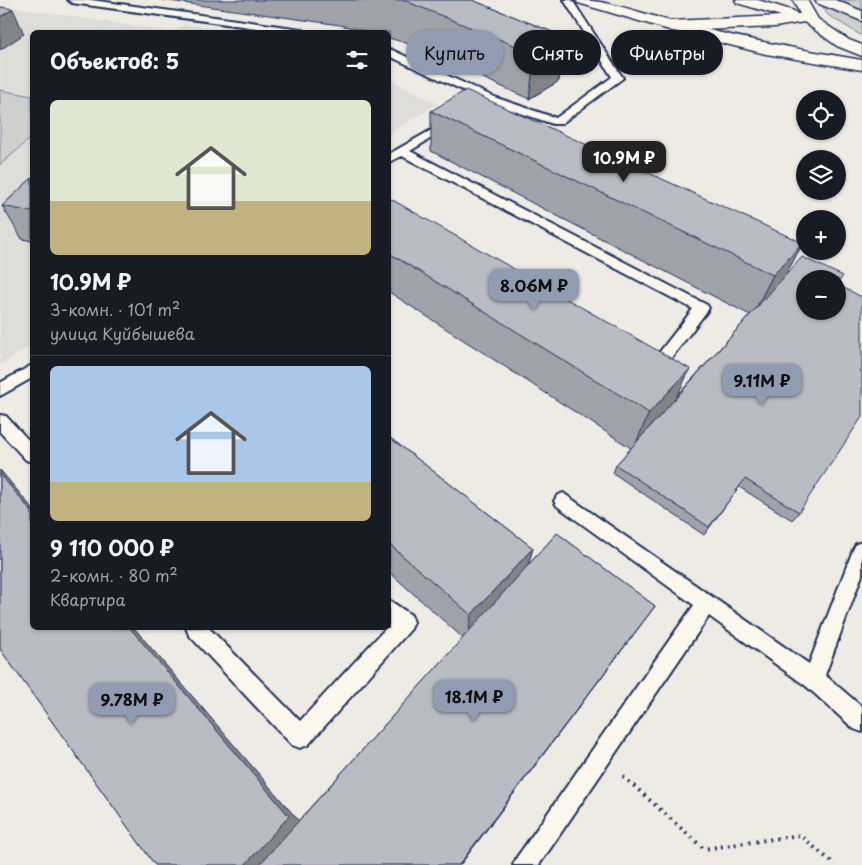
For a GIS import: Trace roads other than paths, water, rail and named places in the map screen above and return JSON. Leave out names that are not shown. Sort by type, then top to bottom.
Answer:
[{"type":"main road","points":[[583,0],[671,26],[766,49],[862,65]]},
{"type":"main road","points":[[742,0],[784,13],[808,17],[843,42],[862,51]]},
{"type":"main road","points":[[800,0],[808,17]]},
{"type":"main road","points":[[822,0],[862,16]]},
{"type":"main road","points":[[671,26],[703,21],[719,15],[723,10]]},
{"type":"main road","points":[[671,26],[775,22],[808,17]]},
{"type":"lane","points":[[72,0],[287,30]]},
{"type":"lane","points":[[391,53],[490,99],[557,122],[618,78],[568,0]]},
{"type":"lane","points":[[474,108],[490,99]]},
{"type":"lane","points":[[391,158],[458,118]]},
{"type":"lane","points":[[402,151],[702,308],[658,365],[641,356]]},
{"type":"lane","points":[[0,390],[30,372]]},
{"type":"lane","points":[[0,420],[30,453]]},
{"type":"lane","points":[[563,501],[813,679],[862,722]]},
{"type":"lane","points":[[813,679],[862,550]]},
{"type":"lane","points":[[525,865],[707,603]]},
{"type":"lane","points":[[198,630],[300,737],[404,622],[391,611]]}]
